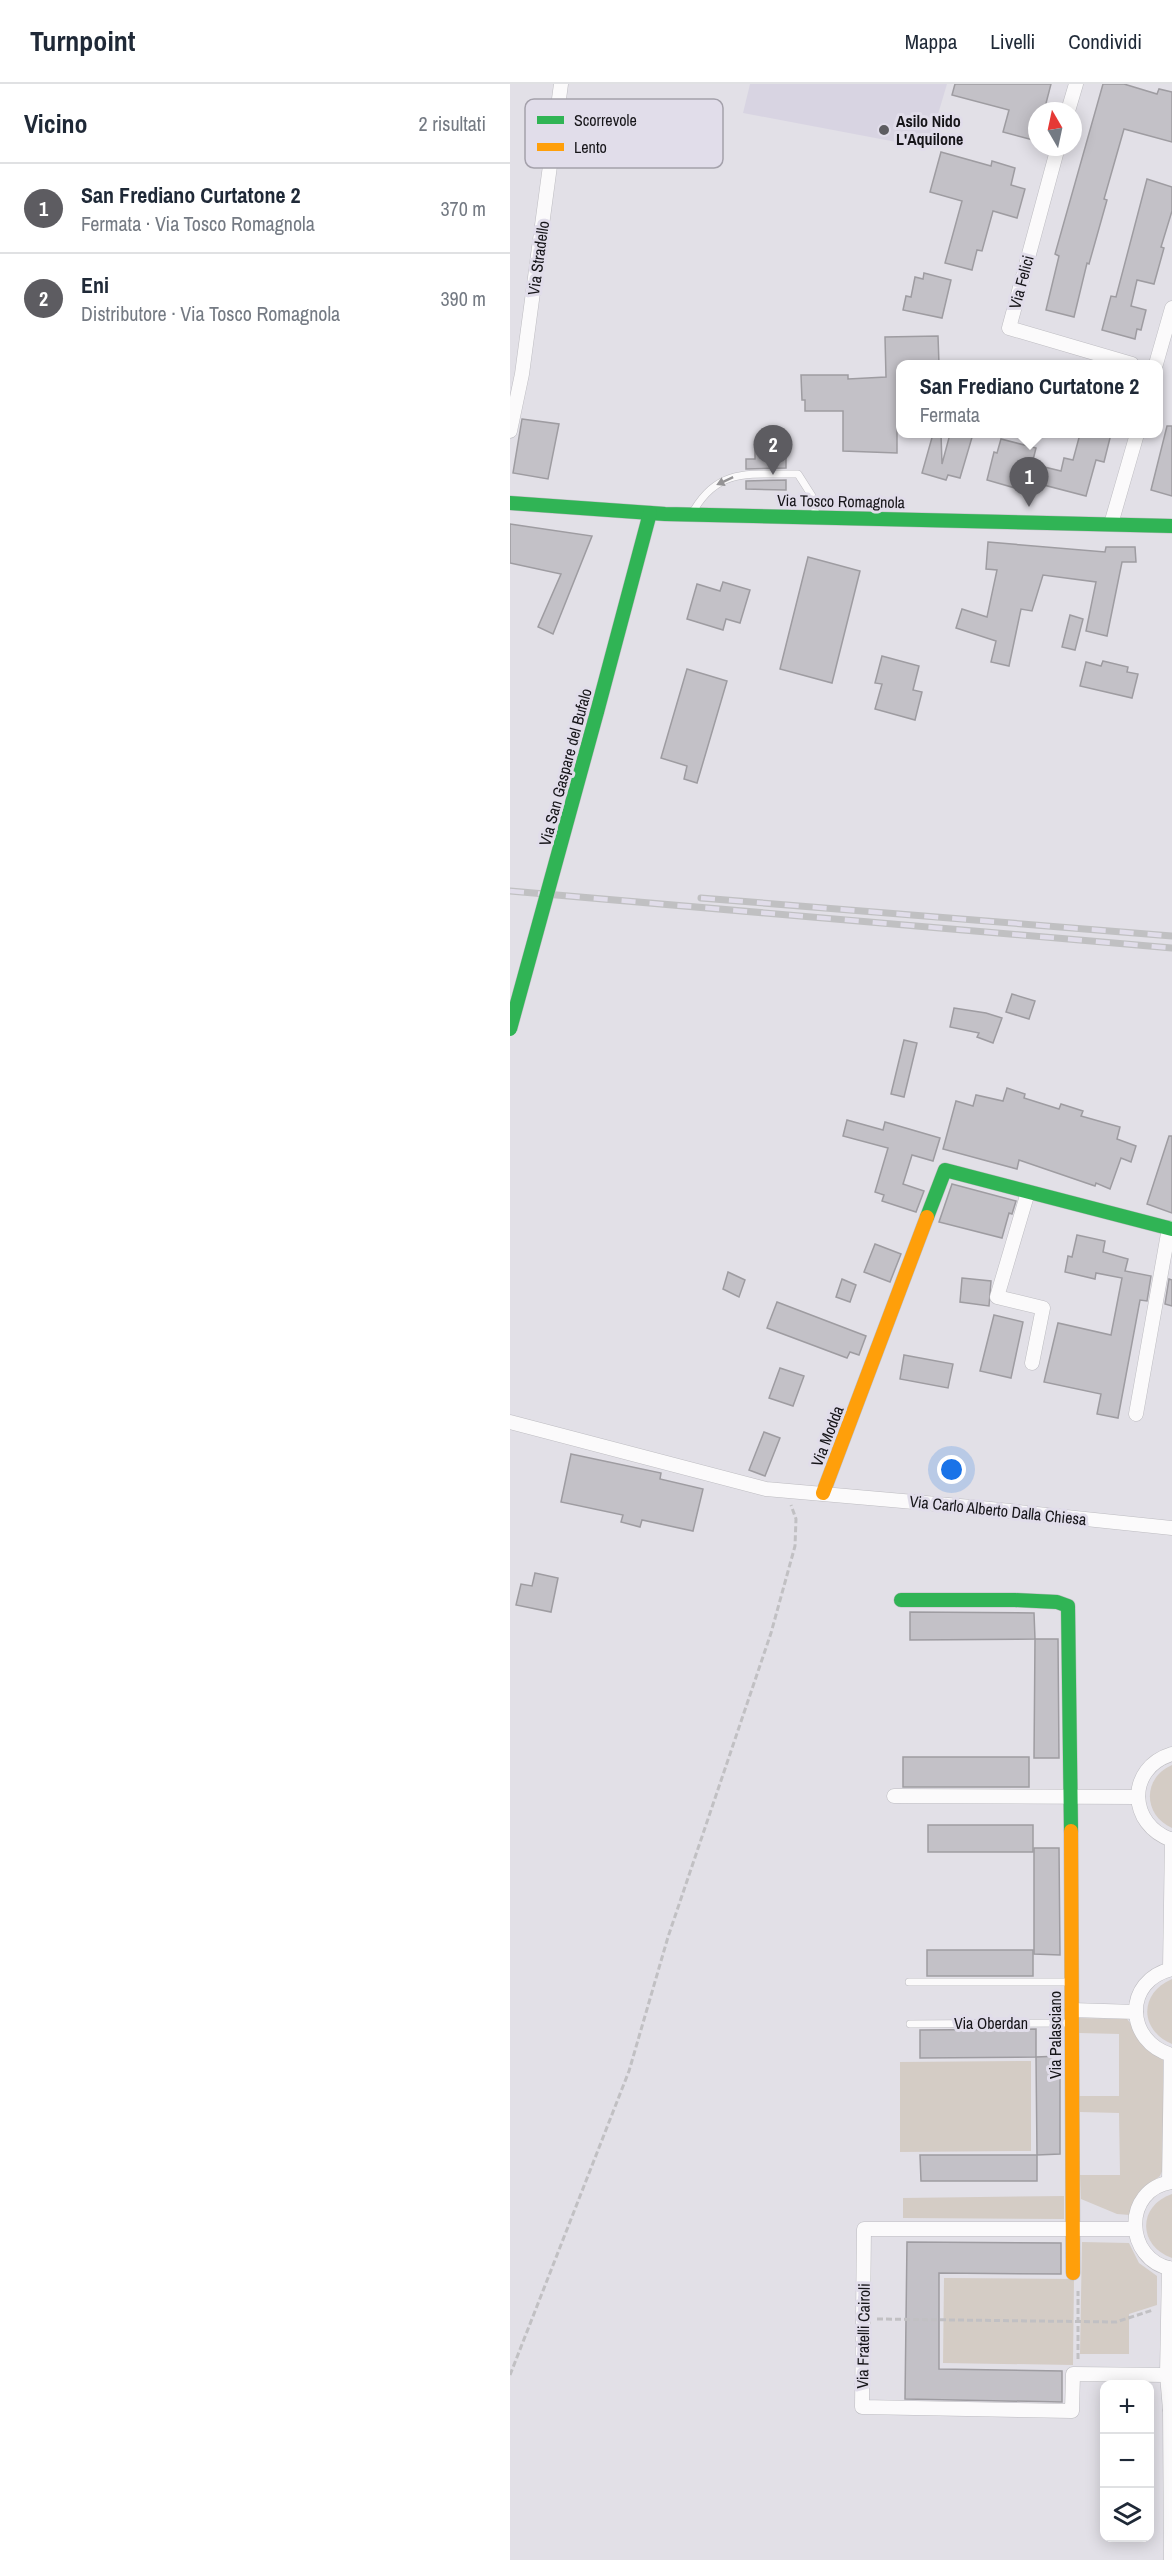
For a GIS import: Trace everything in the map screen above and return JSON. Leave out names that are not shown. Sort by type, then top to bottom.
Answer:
[{"type":"street","name":"Via Stradello","points":[[559,99],[561,84]]},
{"type":"street","points":[[1071,102],[1076,84]]},
{"type":"street","name":"Via Felici","points":[[1057,156],[1009,328],[1118,360]]},
{"type":"street","name":"Via Stradello","points":[[510,431],[522,374],[550,168]]},
{"type":"street","points":[[1157,360],[1172,308]]},
{"type":"street","points":[[1111,524],[1136,438]]},
{"type":"street","name":"Via Tosco Romagnola","points":[[510,503],[650,513],[1172,526]]},
{"type":"street","name":"Via San Gaspare del Bufalo","points":[[510,1029],[650,513]]},
{"type":"street","name":"Via Modda","points":[[510,1422],[742,1484],[788,1493],[823,1493],[945,1170],[1171,1229],[1136,1414]]},
{"type":"street","points":[[1028,1192],[997,1297],[1043,1308],[1032,1363]]},
{"type":"street","name":"Via Carlo Alberto Dalla Chiesa","points":[[823,1493],[1172,1528]]},
{"type":"street","name":"Via Palasciano","points":[[902,1600],[1015,1600],[1057,1602],[1068,1606],[1070,1625],[1073,2272]]},
{"type":"street","points":[[1170,2558],[1171,2410],[1167,2375],[1170,2269],[1156,2264],[1145,2255],[1138,2244],[1134,2229],[1135,2215],[1142,2200],[1153,2189],[1170,2182],[1171,2055],[1157,2049],[1147,2041],[1137,2024],[1136,2012],[1137,1999],[1143,1987],[1152,1977],[1171,1969],[1172,1840],[1158,1834],[1147,1824],[1140,1811],[1138,1797],[1141,1782],[1148,1769],[1159,1760],[1172,1754]]},
{"type":"street","points":[[894,1796],[1138,1797]]},
{"type":"street","name":"Via Oberdan","points":[[1072,2016],[1136,2012]]},
{"type":"street","name":"Via Fratelli Cairoli","points":[[1077,2374],[1072,2374],[1072,2411],[862,2407],[864,2229],[1134,2229]]},
{"type":"street","points":[[1077,2374],[1167,2375]]},
{"type":"lane","points":[[692,514],[704,493],[737,475],[798,474],[812,496],[817,517]]},
{"type":"lane","points":[[909,1982],[1072,1982]]},
{"type":"lane","name":"Via Oberdan","points":[[910,2024],[1072,2016]]},
{"type":"path","points":[[510,2375],[629,2071],[675,1914],[771,1633],[795,1546],[796,1520],[788,1493]]},
{"type":"path","points":[[1073,2272],[1078,2273],[1077,2374]]},
{"type":"path","points":[[863,2319],[1116,2322],[1168,2307]]},
{"type":"shaded area","name":"Asilo Nido L'Aquilone","points":[[750,84],[947,84],[928,148],[743,113]]},
{"type":"shaded area","points":[[1172,1765],[1172,1828],[1162,1822],[1156,1814],[1151,1806],[1150,1796],[1155,1778]]},
{"type":"shaded area","points":[[1172,1979],[1172,2044],[1153,2030],[1147,2012],[1153,1993]]},
{"type":"shaded area","points":[[1078,2018],[1127,2019],[1156,2055],[1163,2059],[1163,2169],[1160,2176],[1143,2189],[1130,2215],[1117,2214],[1081,2199],[1080,2175],[1120,2175],[1119,2113],[1080,2112],[1079,2096],[1119,2096],[1119,2034],[1079,2033]]},
{"type":"shaded area","points":[[1031,2061],[1031,2151],[900,2152],[900,2062]]},
{"type":"shaded area","points":[[1172,2194],[1172,2258],[1153,2245],[1146,2226],[1152,2207]]},
{"type":"shaded area","points":[[1064,2196],[1064,2219],[903,2218],[903,2198]]},
{"type":"shaded area","points":[[1082,2242],[1129,2243],[1139,2263],[1157,2276],[1157,2305],[1129,2314],[1129,2354],[1080,2354]]},
{"type":"shaded area","points":[[944,2278],[1074,2279],[1073,2365],[943,2363]]},
{"type":"building","points":[[955,84],[1051,84],[1046,102],[1028,102],[1028,139],[1003,132],[1009,110],[952,95]]},
{"type":"building","points":[[1103,84],[1124,84],[1157,94],[1159,89],[1172,92],[1172,142],[1124,129],[1104,199],[1107,200],[1089,264],[1087,263],[1074,317],[1046,310],[1059,256],[1055,254]]},
{"type":"building","points":[[941,152],[991,166],[992,161],[1015,168],[1011,185],[1025,189],[1017,218],[993,211],[982,251],[977,250],[972,270],[945,263],[962,201],[930,192]]},
{"type":"building","points":[[1147,179],[1172,187],[1172,211],[1161,247],[1164,248],[1154,284],[1137,280],[1131,306],[1146,310],[1141,330],[1137,329],[1135,339],[1102,330],[1111,296],[1116,297]]},
{"type":"building","points":[[924,273],[951,280],[942,318],[903,310],[906,296],[911,297],[915,277],[923,279]]},
{"type":"building","points":[[938,336],[939,360],[896,360],[897,453],[843,451],[843,411],[805,411],[801,375],[848,375],[848,379],[886,377],[885,337]]},
{"type":"building","points":[[522,419],[559,424],[548,479],[513,473]]},
{"type":"building","points":[[1167,426],[1172,426],[1172,496],[1151,490]]},
{"type":"building","points":[[932,438],[941,438],[942,464],[949,438],[972,438],[960,478],[948,475],[946,480],[922,473]]},
{"type":"building","points":[[1079,438],[1110,438],[1104,462],[1096,460],[1086,496],[1032,482],[1029,492],[987,480],[994,452],[997,453],[1001,439],[1036,448],[1032,464],[1061,471],[1064,458],[1073,460]]},
{"type":"building","points":[[755,446],[786,446],[786,468],[746,469],[746,459],[755,459]]},
{"type":"building","points":[[786,480],[786,490],[746,489],[746,481]]},
{"type":"building","points":[[510,524],[592,536],[553,634],[538,627],[561,574],[510,563]]},
{"type":"building","points":[[988,542],[1105,552],[1106,547],[1135,547],[1136,562],[1122,562],[1107,636],[1086,631],[1096,582],[1043,575],[1032,611],[1021,609],[1009,666],[991,662],[996,641],[956,628],[962,609],[987,617],[997,570],[986,569]]},
{"type":"building","points":[[808,557],[860,571],[832,683],[780,669]]},
{"type":"building","points":[[723,582],[750,590],[740,623],[726,619],[723,630],[687,619],[697,584],[720,591]]},
{"type":"building","points":[[1070,615],[1083,619],[1075,650],[1062,647]]},
{"type":"building","points":[[882,656],[919,666],[913,690],[922,692],[915,720],[875,709],[882,684],[875,683]]},
{"type":"building","points":[[1103,661],[1128,667],[1127,672],[1138,674],[1132,698],[1080,686],[1086,662],[1101,666]]},
{"type":"building","points":[[687,669],[727,681],[697,783],[684,779],[687,766],[661,758]]},
{"type":"building","points":[[1012,994],[1035,1001],[1029,1019],[1006,1012]]},
{"type":"building","points":[[954,1008],[1002,1018],[993,1043],[977,1037],[979,1033],[950,1027]]},
{"type":"building","points":[[904,1040],[917,1043],[904,1097],[891,1094]]},
{"type":"building","points":[[1007,1088],[1025,1094],[1024,1098],[1059,1109],[1061,1104],[1083,1111],[1081,1116],[1120,1127],[1117,1139],[1136,1146],[1131,1162],[1121,1158],[1110,1189],[1019,1160],[1017,1169],[943,1149],[956,1101],[973,1106],[976,1095],[1003,1101]]},
{"type":"building","points":[[847,1120],[883,1130],[885,1122],[940,1138],[933,1161],[912,1155],[903,1184],[924,1191],[916,1212],[882,1201],[884,1195],[875,1192],[888,1148],[843,1136]]},
{"type":"building","points":[[1169,1136],[1172,1136],[1172,1213],[1147,1204]]},
{"type":"building","points":[[952,1184],[1016,1201],[1012,1214],[1009,1213],[1002,1238],[939,1222]]},
{"type":"building","points":[[1077,1235],[1105,1241],[1103,1252],[1128,1259],[1125,1271],[1151,1276],[1147,1301],[1140,1300],[1118,1418],[1097,1414],[1101,1394],[1044,1382],[1058,1323],[1111,1335],[1122,1278],[1096,1273],[1095,1279],[1065,1272],[1068,1256],[1072,1257]]},
{"type":"building","points":[[875,1244],[901,1254],[890,1282],[864,1272]]},
{"type":"building","points":[[728,1272],[745,1280],[739,1297],[723,1289]]},
{"type":"building","points":[[962,1278],[991,1281],[989,1306],[960,1302]]},
{"type":"building","points":[[842,1279],[856,1285],[850,1302],[836,1297]]},
{"type":"building","points":[[1169,1279],[1172,1280],[1172,1306],[1165,1304]]},
{"type":"building","points":[[777,1302],[866,1336],[859,1355],[850,1352],[847,1358],[767,1328]]},
{"type":"building","points":[[994,1315],[1023,1322],[1011,1378],[980,1371]]},
{"type":"building","points":[[904,1355],[953,1364],[948,1388],[900,1379]]},
{"type":"building","points":[[780,1368],[804,1376],[793,1406],[769,1398]]},
{"type":"building","points":[[764,1432],[780,1438],[765,1476],[749,1470]]},
{"type":"building","points":[[571,1454],[661,1473],[660,1479],[703,1489],[693,1531],[642,1520],[640,1527],[621,1522],[623,1515],[561,1502]]},
{"type":"building","points":[[535,1573],[558,1578],[551,1612],[516,1605],[521,1584],[532,1586]]},
{"type":"building","points":[[910,1612],[1034,1613],[1035,1639],[910,1640]]},
{"type":"building","points":[[1035,1639],[1058,1639],[1059,1758],[1034,1758]]},
{"type":"building","points":[[903,1757],[1029,1757],[1029,1787],[903,1787]]},
{"type":"building","points":[[928,1825],[1033,1825],[1033,1852],[928,1852]]},
{"type":"building","points":[[1034,1848],[1059,1848],[1060,1955],[1034,1954]]},
{"type":"building","points":[[927,1950],[1033,1950],[1033,1976],[927,1976]]},
{"type":"building","points":[[1036,2029],[1036,2057],[920,2058],[920,2030]]},
{"type":"building","points":[[1060,2056],[1060,2154],[1037,2155],[1036,2057]]},
{"type":"building","points":[[920,2155],[1037,2155],[1037,2181],[921,2181]]},
{"type":"building","points":[[907,2242],[1061,2243],[1061,2274],[939,2273],[939,2369],[1062,2371],[1062,2402],[905,2399]]},
{"type":"railway","points":[[510,891],[1172,948]]},
{"type":"railway","points":[[701,898],[1172,936]]},
{"type":"traffic: fast","points":[[510,503],[665,514],[1172,526]]},
{"type":"traffic: fast","points":[[597,712],[650,513]]},
{"type":"traffic: fast","points":[[510,1029],[597,712]]},
{"type":"traffic: fast","points":[[927,1217],[945,1170],[1172,1229]]},
{"type":"traffic: fast","points":[[901,1600],[1015,1600],[1057,1602],[1068,1606],[1071,1831]]},
{"type":"traffic: slow","points":[[823,1493],[927,1217]]},
{"type":"traffic: slow","points":[[1071,1831],[1073,2273]]},
{"type":"place","name":"Asilo Nido L'Aquilone","points":[[884,130]]},
{"type":"place","name":"Eni","points":[[773,475]]},
{"type":"place","name":"San Frediano Curtatone 2","points":[[1029,507]]}]
